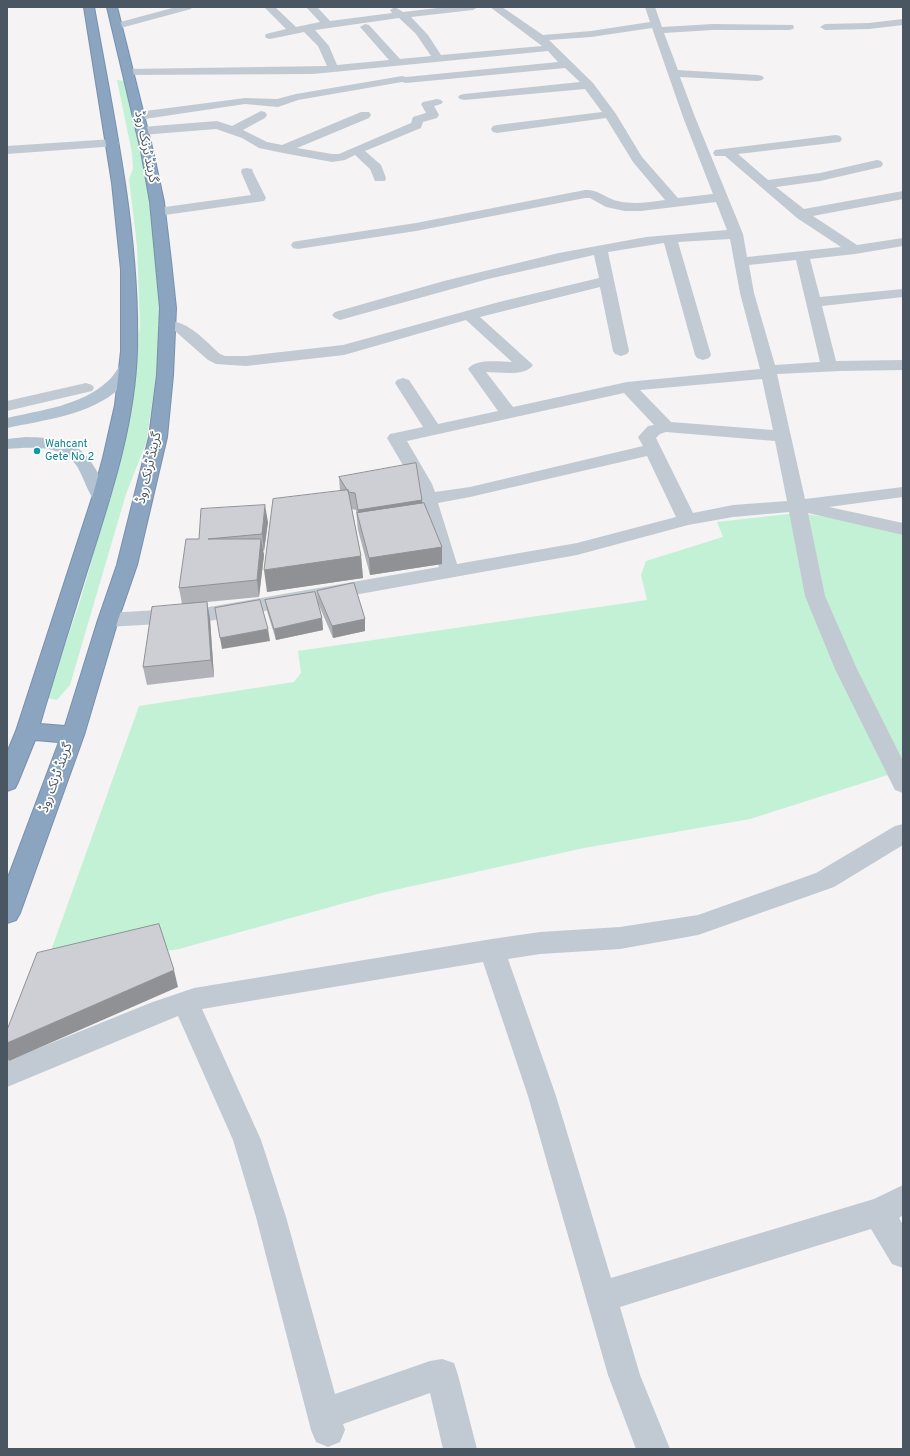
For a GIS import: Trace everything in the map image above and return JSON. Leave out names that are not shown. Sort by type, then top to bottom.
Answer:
[{"type":"highway","points":[[7,782],[28,731],[44,674],[101,498],[112,458],[123,405],[128,365],[128,270],[119,183],[89,7]]},
{"type":"highway","name":"گرینڈ ٹرنک روڈ","points":[[7,913],[73,735],[108,620],[127,565],[158,437],[165,375],[168,308],[164,262],[158,212],[140,124],[112,7]]},
{"type":"highway","points":[[101,75],[128,72]]},
{"type":"highway","points":[[28,731],[73,735]]},
{"type":"main road","points":[[7,423],[73,407],[92,400],[112,387],[128,365]]},
{"type":"main road","points":[[7,444],[37,441],[65,449],[75,454],[90,474],[101,498]]},
{"type":"street","points":[[116,26],[186,7]]},
{"type":"street","points":[[269,7],[293,30]]},
{"type":"street","points":[[311,7],[326,23]]},
{"type":"street","points":[[393,7],[398,14],[408,19],[431,46],[437,58]]},
{"type":"street","points":[[270,36],[306,28],[473,7]]},
{"type":"street","points":[[495,7],[540,38],[589,85],[610,114],[637,159],[675,203]]},
{"type":"street","points":[[650,7],[704,155],[736,234],[747,293],[783,436],[814,596],[846,669],[903,784]]},
{"type":"street","points":[[825,27],[869,26],[903,22]]},
{"type":"street","points":[[540,38],[657,27],[789,27]]},
{"type":"street","points":[[306,28],[317,36],[325,46],[333,69]]},
{"type":"street","points":[[365,28],[397,63]]},
{"type":"street","points":[[128,72],[247,72],[333,69],[550,48]]},
{"type":"street","points":[[140,124],[245,101],[278,103],[296,97],[404,80],[567,64]]},
{"type":"street","points":[[362,67],[429,86]]},
{"type":"street","points":[[673,73],[758,78]]},
{"type":"street","points":[[464,97],[589,85]]},
{"type":"street","points":[[140,124],[211,124],[246,135],[261,144],[332,158],[341,158],[417,125],[417,120],[433,115],[426,104],[437,102]]},
{"type":"street","points":[[497,129],[610,114]]},
{"type":"street","points":[[233,131],[261,115]]},
{"type":"street","points":[[283,149],[365,115]]},
{"type":"street","points":[[261,144],[282,135]]},
{"type":"street","points":[[704,155],[836,139]]},
{"type":"street","points":[[7,150],[113,143]]},
{"type":"street","points":[[357,150],[376,168],[380,178]]},
{"type":"street","points":[[728,152],[801,214],[855,250]]},
{"type":"street","points":[[766,184],[820,177],[877,164]]},
{"type":"street","points":[[158,212],[255,200],[259,198],[247,172]]},
{"type":"street","points":[[298,245],[416,227],[584,194],[593,194],[611,204],[625,207],[641,207],[721,197]]},
{"type":"street","points":[[801,214],[903,195]]},
{"type":"street","points":[[340,315],[425,290],[634,243],[736,234]]},
{"type":"street","points":[[670,239],[703,355]]},
{"type":"street","points":[[741,262],[855,250],[903,242]]},
{"type":"street","points":[[600,250],[621,351]]},
{"type":"street","points":[[802,255],[829,366]]},
{"type":"street","points":[[167,325],[180,328],[214,357],[222,361],[246,361],[344,350],[469,315],[606,281]]},
{"type":"street","points":[[813,302],[903,293]]},
{"type":"street","points":[[469,315],[524,365],[520,367],[482,367],[476,369],[510,414]]},
{"type":"street","points":[[450,572],[423,484],[396,438],[627,387],[829,366],[903,365]]},
{"type":"street","points":[[403,383],[434,430]]},
{"type":"street","points":[[627,387],[666,427]]},
{"type":"street","points":[[7,406],[86,388]]},
{"type":"street","points":[[687,520],[647,437],[654,430],[666,427],[783,436]]},
{"type":"street","points":[[428,499],[470,492],[653,449]]},
{"type":"street","points":[[108,620],[209,614],[577,549],[687,520],[733,511],[796,506],[903,492]]},
{"type":"street","points":[[796,506],[903,529]]},
{"type":"street","points":[[7,1074],[194,999],[492,950],[540,943],[620,938],[698,925],[825,880],[903,833]]},
{"type":"street","points":[[492,950],[542,1096],[624,1375],[653,1449]]},
{"type":"street","points":[[185,1002],[247,1140],[271,1217],[326,1422],[430,1377],[442,1375],[460,1449]]},
{"type":"street","points":[[601,1296],[890,1206],[903,1253]]},
{"type":"green space","points":[[117,80],[125,81],[145,172],[158,264],[161,313],[160,351],[146,443],[126,494],[70,685],[57,700],[47,698],[80,601],[102,525],[125,434],[132,393],[140,326],[137,246],[129,179],[133,169],[132,153]]},
{"type":"green space","points":[[797,513],[843,519],[903,534],[903,776],[888,775],[750,819],[584,848],[381,893],[179,949],[44,970],[139,706],[294,682],[301,673],[298,651],[647,600],[641,575],[646,561],[723,537],[717,522]]},
{"type":"building","points":[[416,463],[422,500],[358,510],[355,493],[348,492],[339,477]]},
{"type":"building","points":[[348,490],[361,556],[264,570],[273,499]]},
{"type":"building","points":[[424,503],[442,547],[369,558],[357,513]]},
{"type":"building","points":[[265,505],[262,534],[208,539],[261,539],[257,580],[179,588],[186,539],[199,539],[201,509]]},
{"type":"building","points":[[354,583],[365,619],[332,626],[317,591]]},
{"type":"building","points":[[315,592],[322,618],[274,629],[265,600]]},
{"type":"building","points":[[260,600],[268,629],[220,638],[215,608]]},
{"type":"building","points":[[207,602],[211,660],[143,667],[152,607]]},
{"type":"building","points":[[159,924],[174,970],[7,1043],[7,1030],[37,953]]},
{"type":"place","name":"Wahcant Gete No 2","points":[[37,451]]}]
